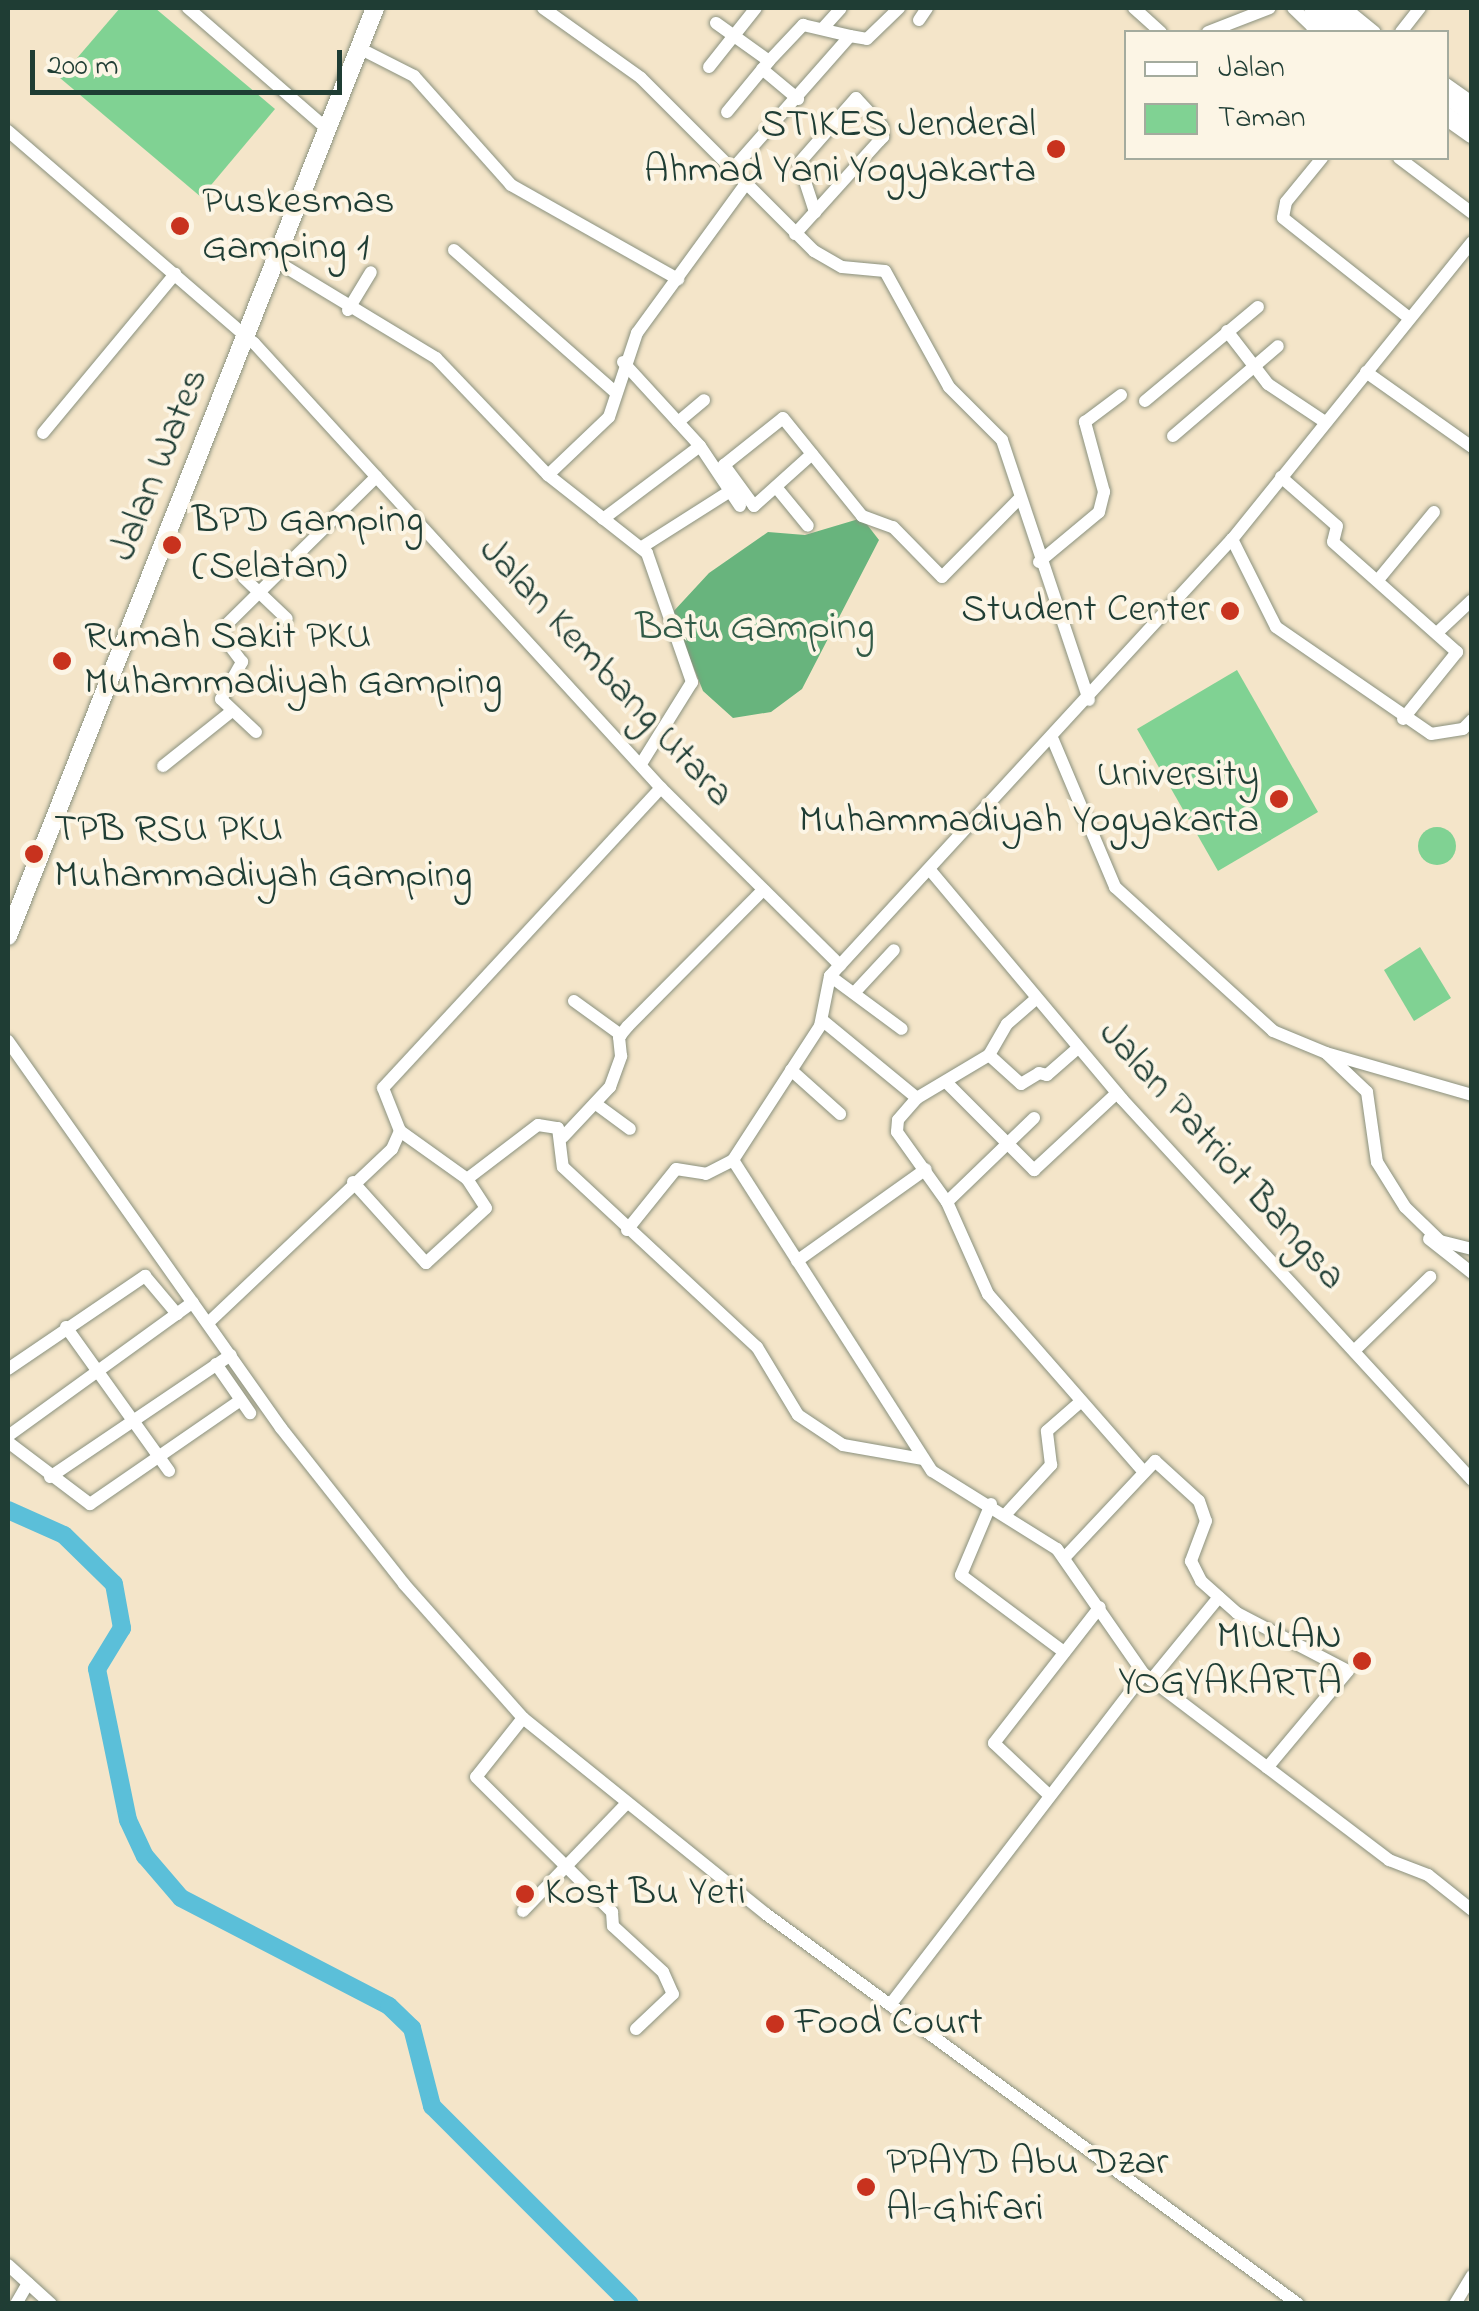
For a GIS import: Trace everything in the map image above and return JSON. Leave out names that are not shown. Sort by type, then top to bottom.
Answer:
[{"type":"highway","name":"Jalan Wates","points":[[247,344],[284,266],[376,8]]},
{"type":"highway","name":"Jalan Wates","points":[[8,936],[247,344],[327,129],[386,8]]},
{"type":"highway","points":[[1313,8],[1334,30]]},
{"type":"highway","points":[[1332,8],[1357,30]]},
{"type":"highway","points":[[1449,97],[1472,113]]},
{"type":"highway","points":[[1449,118],[1472,134]]},
{"type":"street","points":[[188,8],[327,129]]},
{"type":"street","points":[[543,8],[642,78],[795,234],[842,267],[885,272],[949,387],[1002,439],[1018,500],[1090,700]]},
{"type":"street","points":[[710,67],[756,8]]},
{"type":"street","points":[[824,27],[841,8]]},
{"type":"street","points":[[727,112],[800,27],[824,27],[867,40],[899,8]]},
{"type":"street","points":[[1134,8],[1159,30]]},
{"type":"street","points":[[1213,30],[1270,8]]},
{"type":"street","points":[[1293,8],[1316,30]]},
{"type":"street","points":[[1344,8],[1372,30]]},
{"type":"street","points":[[1403,30],[1420,8]]},
{"type":"street","points":[[716,23],[736,35],[798,99]]},
{"type":"street","points":[[732,170],[850,36]]},
{"type":"street","points":[[364,50],[425,86],[511,185],[678,279]]},
{"type":"street","points":[[1449,86],[1472,102]]},
{"type":"street","points":[[795,234],[815,212],[883,137],[882,126],[856,98],[799,163],[815,212]]},
{"type":"street","points":[[1449,128],[1472,144]]},
{"type":"street","name":"Jalan Kembang Utara","points":[[9,135],[175,274],[247,344],[376,477],[662,788],[764,890],[855,992],[902,1029]]},
{"type":"street","points":[[1320,160],[1286,202],[1282,218],[1408,318]]},
{"type":"street","points":[[1401,160],[1472,213]]},
{"type":"street","points":[[548,475],[609,417],[623,362],[745,184]]},
{"type":"street","points":[[627,1230],[676,1169],[706,1174],[733,1160],[822,1020],[835,971],[1090,700],[1232,539],[1472,242]]},
{"type":"street","points":[[454,250],[615,392]]},
{"type":"street","points":[[284,266],[348,310],[436,358],[548,475],[602,520],[642,546],[692,682],[684,704],[641,764]]},
{"type":"street","points":[[348,310],[371,272]]},
{"type":"street","points":[[43,432],[175,274]]},
{"type":"street","points":[[1145,401],[1258,307]]},
{"type":"street","points":[[1227,331],[1275,390],[1324,422]]},
{"type":"street","points":[[1173,436],[1278,346]]},
{"type":"street","points":[[623,362],[700,446],[740,506]]},
{"type":"street","points":[[1366,372],[1472,446]]},
{"type":"street","points":[[1039,562],[1102,504],[1085,422],[1121,395]]},
{"type":"street","points":[[678,422],[704,400]]},
{"type":"street","points":[[812,454],[754,506],[724,465],[783,418],[862,516],[893,527],[942,577],[1018,500]]},
{"type":"street","points":[[602,520],[700,446]]},
{"type":"street","points":[[256,732],[221,696],[242,658],[222,632],[258,591],[376,477]]},
{"type":"street","points":[[1281,477],[1336,526],[1333,542],[1439,631],[1456,652],[1403,719]]},
{"type":"street","points":[[776,487],[808,526]]},
{"type":"street","points":[[642,546],[728,493]]},
{"type":"street","points":[[1378,580],[1434,512]]},
{"type":"street","points":[[1232,539],[1274,624],[1403,719],[1436,734],[1472,720]]},
{"type":"street","points":[[244,578],[287,620]]},
{"type":"street","points":[[1439,631],[1472,600]]},
{"type":"street","points":[[163,766],[232,710]]},
{"type":"street","points":[[1053,740],[1115,887],[1273,1031],[1326,1054],[1472,1095]]},
{"type":"street","points":[[353,1182],[426,1262],[486,1208],[468,1179],[400,1131],[383,1088],[662,788]]},
{"type":"street","name":"Jalan Patriot Bangsa","points":[[930,870],[1117,1094],[1472,1480]]},
{"type":"street","points":[[764,890],[621,1035],[611,1085],[563,1136],[563,1167],[757,1347],[793,1409],[825,1436],[854,1449],[922,1459],[1065,1557],[1147,1677],[1394,1863],[1428,1875],[1472,1910]]},
{"type":"street","points":[[855,992],[894,950]]},
{"type":"street","points":[[1035,1000],[1007,1024],[989,1054],[948,1084],[917,1098],[896,1128],[946,1202],[988,1294],[1078,1403],[1144,1472]]},
{"type":"street","points":[[574,1001],[621,1035]]},
{"type":"street","points":[[822,1020],[917,1098]]},
{"type":"street","points":[[8,1041],[231,1356],[373,1547],[523,1718],[890,2005],[1298,2304]]},
{"type":"street","points":[[989,1054],[1021,1084],[1039,1072],[1047,1075],[1078,1048]]},
{"type":"street","points":[[1326,1054],[1366,1092],[1377,1162],[1422,1228],[1472,1273]]},
{"type":"street","points":[[791,1070],[840,1114]]},
{"type":"street","points":[[948,1084],[1036,1170],[1117,1094]]},
{"type":"street","points":[[596,1104],[630,1128]]},
{"type":"street","points":[[946,1202],[1034,1118]]},
{"type":"street","points":[[468,1179],[542,1124],[563,1136]]},
{"type":"street","points":[[208,1323],[353,1182],[392,1150],[400,1131]]},
{"type":"street","points":[[733,1160],[922,1459]]},
{"type":"street","points":[[797,1260],[926,1169]]},
{"type":"street","points":[[1422,1228],[1472,1249]]},
{"type":"street","points":[[8,1369],[145,1276],[177,1314]]},
{"type":"street","points":[[1355,1350],[1430,1277]]},
{"type":"street","points":[[193,1302],[8,1439],[50,1477],[90,1504],[241,1400]]},
{"type":"street","points":[[66,1328],[169,1471]]},
{"type":"street","points":[[50,1477],[231,1356]]},
{"type":"street","points":[[216,1364],[250,1414]]},
{"type":"street","points":[[1006,1514],[1051,1465],[1047,1432],[1078,1403]]},
{"type":"street","points":[[1065,1557],[1155,1461],[1203,1506],[1205,1526],[1191,1561],[1201,1582],[1259,1627],[1348,1670],[1268,1768]]},
{"type":"street","points":[[991,1504],[962,1576],[1064,1652]]},
{"type":"street","points":[[890,2005],[1050,1796],[1147,1677],[1219,1597]]},
{"type":"street","points":[[1050,1796],[994,1743],[1100,1607]]},
{"type":"street","points":[[523,1718],[476,1777],[612,1912],[612,1926],[663,1972],[672,1992],[637,2027]]},
{"type":"street","points":[[523,1911],[627,1803]]},
{"type":"street","points":[[8,2265],[50,2304]]},
{"type":"street","points":[[1454,2304],[1472,2276]]},
{"type":"street","points":[[16,2304],[28,2282]]},
{"type":"green space","points":[[120,8],[155,8],[275,109],[201,197],[60,78]]},
{"type":"green space","name":"Batu Gamping","points":[[862,518],[879,540],[802,689],[771,712],[733,718],[703,691],[672,613],[709,573],[768,532],[805,535]]},
{"type":"green space","points":[[1237,670],[1318,812],[1218,871],[1137,729]]},
{"type":"green space","points":[[1437,827],[1451,832],[1456,846],[1451,860],[1437,865],[1423,860],[1418,846],[1423,832]]},
{"type":"green space","points":[[1420,947],[1451,998],[1414,1021],[1384,970]]},
{"type":"waterway","points":[[8,1510],[64,1535],[114,1584],[122,1628],[97,1669],[128,1820],[145,1856],[181,1898],[389,2006],[412,2028],[432,2106],[630,2304]]},
{"type":"place","name":"STIKES Jenderal Ahmad Yani Yogyakarta","points":[[1056,149]]},
{"type":"place","name":"Puskesmas Gamping 1","points":[[180,226]]},
{"type":"place","name":"BPD Gamping (Selatan)","points":[[172,545]]},
{"type":"place","name":"Student Center","points":[[1230,611]]},
{"type":"place","name":"Rumah Sakit PKU Muhammadiyah Gamping","points":[[62,661]]},
{"type":"place","name":"University Muhammadiyah Yogyakarta","points":[[1279,799]]},
{"type":"place","name":"TPB RSU PKU Muhammadiyah Gamping","points":[[34,854]]},
{"type":"place","name":"MIULAN YOGYAKARTA","points":[[1362,1661]]},
{"type":"place","name":"Kost Bu Yeti","points":[[525,1894]]},
{"type":"place","name":"Food Court","points":[[775,2024]]},
{"type":"place","name":"PPAYD Abu Dzar Al-Ghifari","points":[[866,2187]]}]
